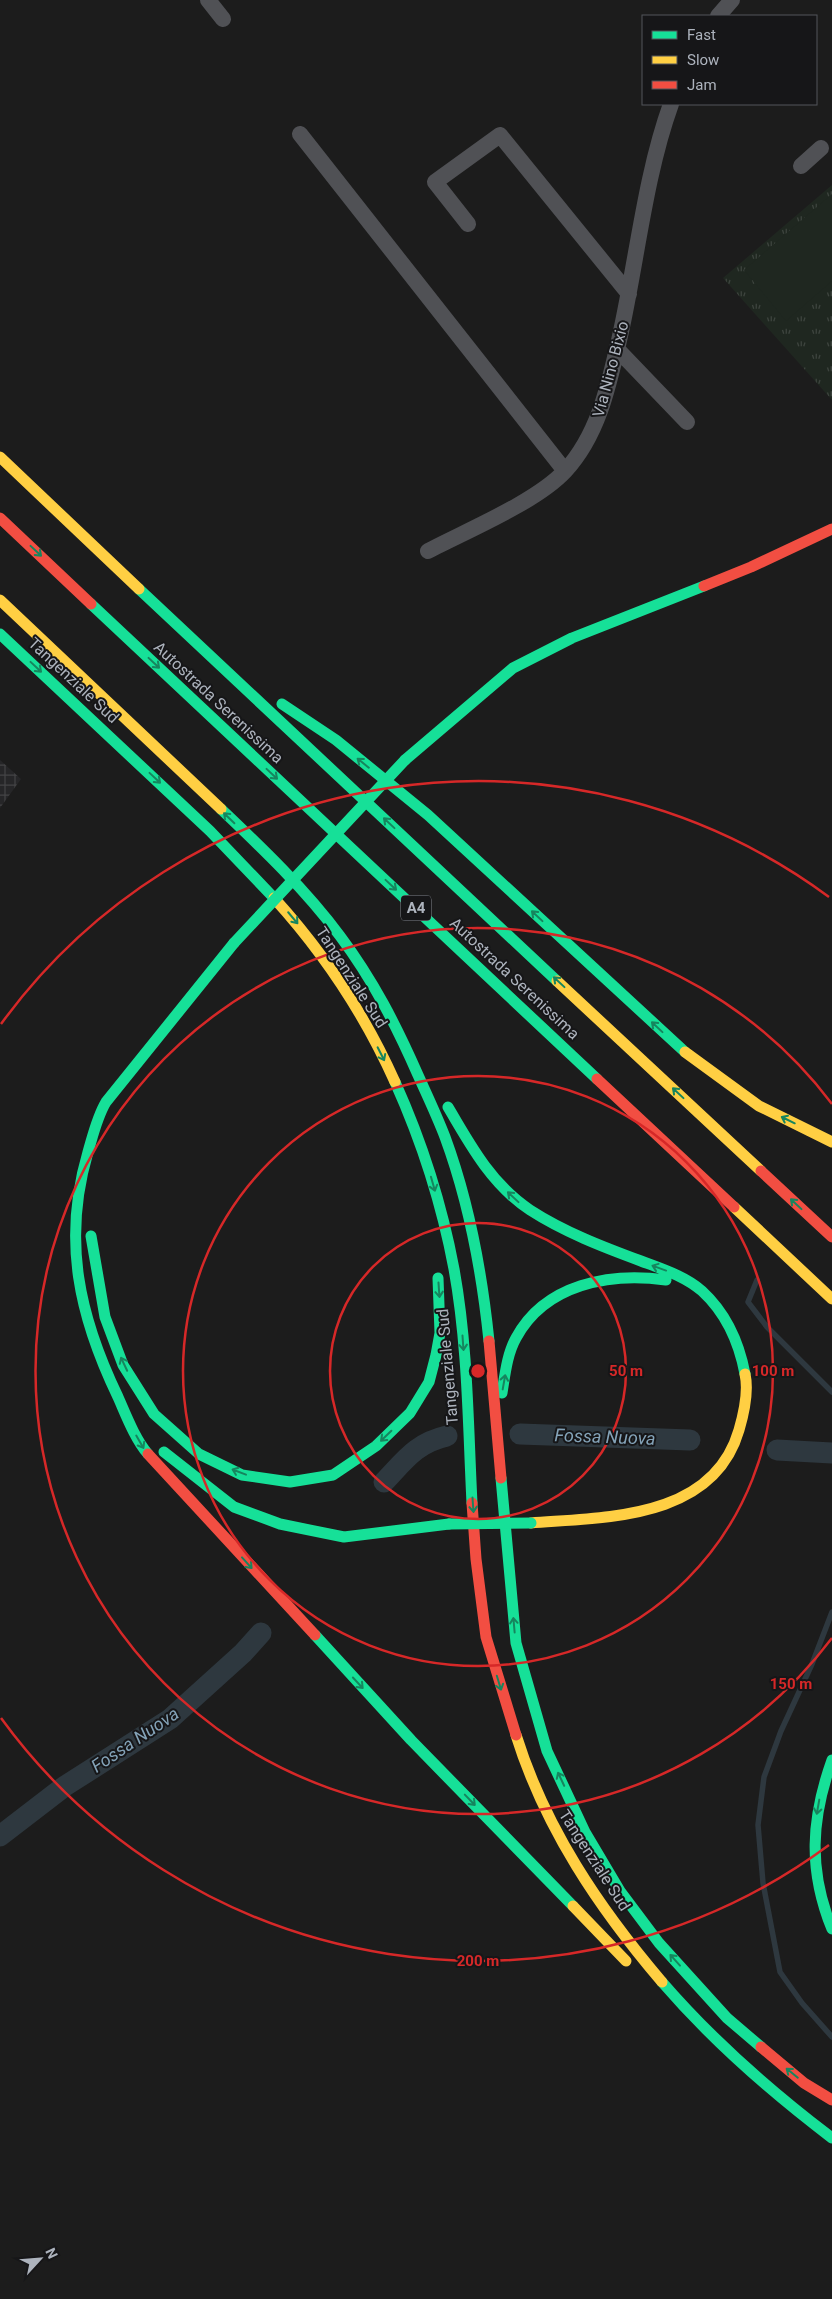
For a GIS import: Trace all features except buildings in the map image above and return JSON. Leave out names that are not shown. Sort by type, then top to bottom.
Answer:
[{"type":"highway","name":"Autostrada Serenissima","points":[[0,457],[459,890],[832,1237]]},
{"type":"highway","name":"Autostrada Serenissima","points":[[0,518],[832,1299]]},
{"type":"highway","points":[[633,1968],[386,1712],[145,1450],[122,1410],[104,1366],[92,1334],[79,1286],[72,1228],[80,1168],[105,1104],[165,1026],[234,943],[405,760],[473,700],[513,668],[572,638],[751,567],[832,529]]},
{"type":"highway","name":"Tangenziale Sud","points":[[0,600],[265,851],[311,900],[340,936],[392,1017],[445,1137],[463,1195],[475,1248],[488,1335],[495,1430],[516,1643],[547,1751],[585,1832],[620,1891],[659,1943],[721,2011],[804,2083],[832,2100]]},
{"type":"highway","name":"Tangenziale Sud","points":[[0,634],[207,826],[253,872],[296,922],[329,966],[364,1021],[389,1068],[411,1121],[430,1174],[445,1227],[454,1273],[462,1336],[476,1562],[488,1646],[527,1773],[555,1832],[590,1888],[636,1951],[694,2018],[733,2057],[794,2111],[832,2138]]},
{"type":"highway","name":"A4","points":[[232,674],[289,708],[336,740],[428,815],[689,1056],[759,1106],[832,1142]]},
{"type":"highway","points":[[157,1444],[234,1507],[280,1524],[344,1537],[449,1524],[531,1523],[619,1515],[665,1506],[699,1488],[717,1473],[737,1441],[743,1422],[747,1396],[746,1371],[740,1347],[730,1324],[718,1306],[702,1290],[670,1272],[636,1260],[544,1219],[517,1201],[494,1178],[470,1146],[441,1095],[392,1017]]},
{"type":"highway","points":[[411,1121],[425,1200]]},
{"type":"highway","points":[[80,1168],[94,1261],[106,1317],[123,1365],[154,1414],[170,1429],[199,1454],[242,1475],[290,1482],[334,1475],[376,1446],[410,1412],[429,1382],[436,1355],[440,1333],[440,1291],[437,1268]]},
{"type":"highway","points":[[495,1430],[508,1358],[516,1337],[526,1323],[544,1305],[560,1294],[593,1281],[616,1277],[660,1279],[702,1290]]},
{"type":"highway","points":[[104,1366],[146,1431]]},
{"type":"highway","points":[[832,1760],[817,1804],[814,1850],[821,1899],[832,1929]]},
{"type":"highway","points":[[647,1982],[733,2057]]},
{"type":"street","points":[[208,0],[223,20]]},
{"type":"street","points":[[719,15],[732,0]]},
{"type":"street","name":"Via Nino Bixio","points":[[428,550],[534,496],[565,471],[591,434],[609,386],[660,135],[671,105]]},
{"type":"street","points":[[300,134],[565,471]]},
{"type":"street","points":[[468,224],[435,182],[500,135],[629,294]]},
{"type":"street","points":[[801,166],[821,148]]},
{"type":"street","points":[[617,349],[687,422]]},
{"type":"shaded area","points":[[0,760],[21,779],[0,808]]},
{"type":"green space","points":[[832,185],[832,400],[723,278]]},
{"type":"green space","points":[[832,194],[832,281],[786,321],[744,270]]},
{"type":"waterway","points":[[757,1280],[748,1302],[767,1327],[832,1392]]},
{"type":"waterway","name":"Fossa Nuova","points":[[520,1434],[690,1440]]},
{"type":"waterway","name":"Fossa Nuova","points":[[384,1482],[412,1453],[427,1443],[447,1436]]},
{"type":"waterway","name":"Fossa Nuova","points":[[777,1450],[832,1453]]},
{"type":"waterway","points":[[832,1612],[812,1664],[781,1731],[764,1777],[758,1825],[763,1883],[780,1972],[802,2003],[832,2037]]},
{"type":"waterway","name":"Fossa Nuova","points":[[0,1836],[65,1786],[170,1719],[243,1653],[261,1633]]},
{"type":"traffic: fast","points":[[405,760],[513,668],[572,638],[704,586]]},
{"type":"traffic: fast","points":[[139,589],[557,981]]},
{"type":"traffic: fast","points":[[91,604],[597,1079]]},
{"type":"traffic: fast","points":[[0,634],[210,831],[274,898]]},
{"type":"traffic: fast","points":[[282,704],[336,740],[428,815],[685,1052]]},
{"type":"traffic: fast","points":[[234,943],[405,760]]},
{"type":"traffic: fast","points":[[221,809],[283,870],[327,919],[363,969],[410,1056],[445,1137],[468,1212],[483,1290],[489,1341]]},
{"type":"traffic: fast","points":[[148,1454],[131,1427],[104,1367],[85,1307],[76,1247],[76,1216],[80,1184],[95,1126],[106,1102],[234,943]]},
{"type":"traffic: fast","points":[[395,1082],[430,1174],[444,1221],[454,1269],[465,1356],[472,1503]]},
{"type":"traffic: fast","points":[[448,1107],[483,1163],[504,1189],[516,1200],[556,1225],[612,1250],[681,1277],[702,1291],[718,1309],[731,1329],[745,1374]]},
{"type":"traffic: fast","points":[[91,1236],[105,1317],[123,1365],[154,1414],[199,1454],[242,1475],[290,1482],[333,1475],[376,1446],[410,1413],[429,1382],[436,1355],[440,1333],[438,1278]]},
{"type":"traffic: fast","points":[[502,1393],[513,1344],[528,1320],[544,1305],[561,1294],[581,1286],[602,1281],[623,1278],[666,1280]]},
{"type":"traffic: fast","points":[[164,1452],[234,1507],[280,1524],[344,1537],[449,1524]]},
{"type":"traffic: fast","points":[[501,1478],[516,1643],[547,1751],[585,1832],[620,1891],[659,1943],[727,2018],[761,2047]]},
{"type":"traffic: fast","points":[[449,1524],[531,1523]]},
{"type":"traffic: fast","points":[[315,1635],[411,1740],[573,1906]]},
{"type":"traffic: fast","points":[[832,1760],[820,1803],[815,1845],[819,1886],[832,1929]]},
{"type":"traffic: fast","points":[[662,1982],[722,2045],[786,2102],[832,2138]]},
{"type":"traffic: slow","points":[[0,457],[139,589]]},
{"type":"traffic: slow","points":[[0,600],[221,809]]},
{"type":"traffic: slow","points":[[274,898],[309,940],[342,985],[370,1033],[395,1082]]},
{"type":"traffic: slow","points":[[557,981],[761,1171]]},
{"type":"traffic: slow","points":[[685,1052],[759,1106],[832,1142]]},
{"type":"traffic: slow","points":[[734,1207],[832,1299]]},
{"type":"traffic: slow","points":[[531,1523],[591,1519],[653,1508],[681,1497],[706,1482],[726,1460],[739,1430],[746,1395],[745,1374]]},
{"type":"traffic: slow","points":[[516,1735],[542,1802],[576,1866],[617,1925],[662,1982]]},
{"type":"traffic: slow","points":[[573,1906],[626,1961]]},
{"type":"traffic: jam","points":[[0,518],[91,604]]},
{"type":"traffic: jam","points":[[704,586],[751,567],[832,529]]},
{"type":"traffic: jam","points":[[597,1079],[734,1207]]},
{"type":"traffic: jam","points":[[761,1171],[832,1237]]},
{"type":"traffic: jam","points":[[489,1341],[501,1478]]},
{"type":"traffic: jam","points":[[148,1454],[315,1635]]},
{"type":"traffic: jam","points":[[472,1503],[476,1559],[486,1637],[516,1735]]},
{"type":"traffic: jam","points":[[761,2047],[804,2083],[832,2100]]}]
